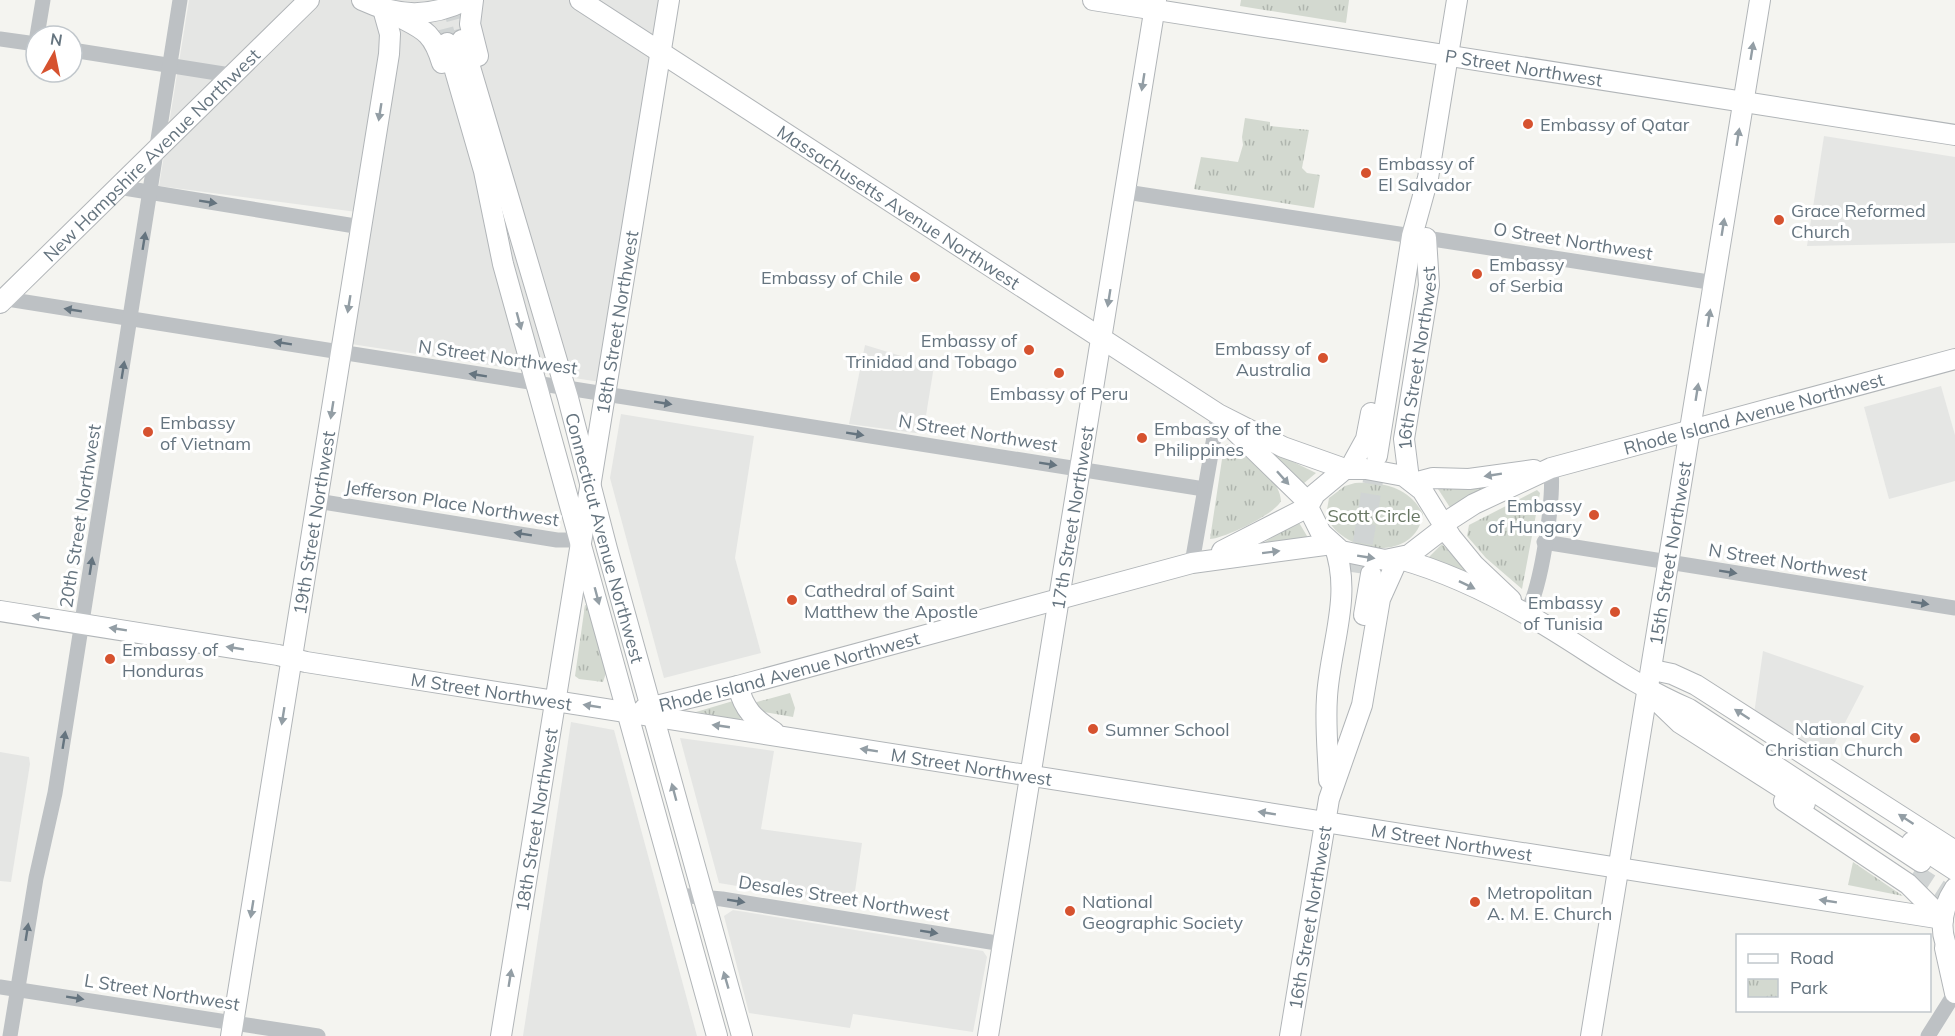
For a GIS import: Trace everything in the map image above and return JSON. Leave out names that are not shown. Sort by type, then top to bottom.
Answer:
[{"type":"main road","points":[[362,0],[424,31],[435,41],[485,221],[504,264]]},
{"type":"main road","points":[[387,11],[430,12],[466,0]]},
{"type":"main road","points":[[473,0],[470,15],[471,30],[526,226],[534,276]]},
{"type":"main road","name":"Massachusetts Avenue Northwest","points":[[580,0],[1218,414],[1283,447],[1348,469]]},
{"type":"main road","name":"18th Street Northwest","points":[[501,1036],[669,0]]},
{"type":"main road","name":"P Street Northwest","points":[[1093,0],[1155,5],[1448,56],[1955,135]]},
{"type":"main road","name":"16th Street Northwest","points":[[1383,457],[1457,0]]},
{"type":"main road","name":"15th Street Northwest","points":[[1591,1036],[1653,670],[1760,0]]},
{"type":"main road","name":"New Hampshire Avenue Northwest","points":[[2,300],[305,2]]},
{"type":"main road","name":"17th Street Northwest","points":[[988,1036],[1155,5]]},
{"type":"main road","name":"19th Street Northwest","points":[[232,1029],[389,54],[390,34],[387,11]]},
{"type":"main road","name":"Connecticut Avenue Northwest","points":[[717,1036],[504,264],[455,41],[534,276],[742,1036]]},
{"type":"main road","name":"16th Street Northwest","points":[[1348,469],[1368,433],[1393,280],[1419,237]]},
{"type":"main road","name":"16th Street Northwest","points":[[1412,481],[1404,439],[1429,285],[1419,237]]},
{"type":"main road","name":"Rhode Island Avenue Northwest","points":[[1412,481],[1432,478],[1469,479],[1551,468],[1955,359]]},
{"type":"main road","name":"Massachusetts Avenue Northwest","points":[[1218,414],[1308,505]]},
{"type":"main road","name":"Rhode Island Avenue Northwest","points":[[1443,526],[1474,504],[1551,468]]},
{"type":"main road","points":[[1526,614],[1474,565],[1443,526],[1426,495],[1412,481],[1399,475],[1348,469],[1328,481],[1308,505],[1312,519],[1333,545],[1355,555],[1399,559],[1455,579],[1526,614],[1648,692],[1680,723],[1734,748],[1808,776],[1955,870]]},
{"type":"main road","name":"Rhode Island Avenue Northwest","points":[[652,711],[1192,563],[1236,546],[1308,505]]},
{"type":"main road","points":[[1399,559],[1421,549],[1443,526]]},
{"type":"main road","name":"16th Street Northwest","points":[[1333,545],[1340,561],[1342,585],[1327,697],[1335,758]]},
{"type":"main road","name":"Rhode Island Avenue Northwest","points":[[1192,563],[1333,545]]},
{"type":"main road","name":"16th Street Northwest","points":[[1335,758],[1362,705],[1378,606],[1399,559]]},
{"type":"main road","name":"16th Street Northwest","points":[[1290,1036],[1365,574]]},
{"type":"main road","name":"M Street Northwest","points":[[0,610],[628,712],[652,711],[779,735],[1031,770],[1141,793],[1327,811],[1375,831],[1402,832],[1703,873],[1728,886],[1943,919]]},
{"type":"main road","points":[[1653,670],[1672,674],[1707,692],[1955,851]]},
{"type":"main road","points":[[738,686],[744,706],[750,715],[779,735]]},
{"type":"main road","points":[[1734,748],[1917,867]]},
{"type":"main road","points":[[1734,748],[1793,809],[1908,884],[1943,919]]},
{"type":"main road","points":[[1955,888],[1943,919],[1955,993]]},
{"type":"street","points":[[39,24],[43,0]]},
{"type":"street","name":"20th Street Northwest","points":[[10,1036],[36,878],[55,794],[180,0]]},
{"type":"street","points":[[0,39],[24,42]]},
{"type":"street","points":[[84,52],[230,75]]},
{"type":"street","points":[[118,187],[361,226]]},
{"type":"street","name":"O Street Northwest","points":[[1126,192],[1715,283]]},
{"type":"street","name":"N Street Northwest","points":[[2,300],[1204,489]]},
{"type":"street","points":[[1192,563],[1218,414]]},
{"type":"street","points":[[1526,614],[1534,597],[1544,542],[1552,485],[1551,468]]},
{"type":"street","name":"Jefferson Place Northwest","points":[[317,501],[557,540],[581,540]]},
{"type":"street","name":"N Street Northwest","points":[[1544,542],[1955,609]]},
{"type":"street","name":"Desales Street Northwest","points":[[678,894],[1003,944]]},
{"type":"street","name":"L Street Northwest","points":[[0,987],[232,1029],[318,1036]]},
{"type":"street","points":[[1929,1036],[1955,993]]},
{"type":"shaded area","points":[[189,0],[669,0],[607,383],[351,344],[372,214],[159,186]]},
{"type":"shaded area","points":[[1824,136],[1955,157],[1955,243],[1807,246]]},
{"type":"shaded area","points":[[865,345],[934,366],[923,434],[849,424]]},
{"type":"shaded area","points":[[1941,386],[1955,435],[1955,481],[1889,499],[1864,407]]},
{"type":"shaded area","points":[[621,414],[754,436],[735,558],[761,653],[664,678],[610,478]]},
{"type":"shaded area","points":[[1763,651],[1864,686],[1833,746],[1823,760],[1754,714]]},
{"type":"shaded area","points":[[571,722],[614,730],[697,1036],[523,1036]]},
{"type":"shaded area","points":[[680,738],[774,751],[761,829],[862,843],[853,905],[719,883]]},
{"type":"shaded area","points":[[0,752],[29,757],[30,764],[11,882],[0,881]]},
{"type":"shaded area","points":[[733,910],[983,951],[987,957],[973,1032],[853,1014],[850,1028],[749,1013],[724,916]]},
{"type":"green space","points":[[1241,0],[1349,0],[1346,23],[1240,6]]},
{"type":"green space","points":[[1245,118],[1270,122],[1270,126],[1309,130],[1302,168],[1307,173],[1320,175],[1314,208],[1194,189],[1201,157],[1238,162],[1243,145]]},
{"type":"green space","points":[[1228,444],[1268,476],[1275,484],[1281,501],[1269,512],[1249,524],[1210,539],[1224,446]]},
{"type":"green space","points":[[1269,450],[1316,473],[1303,484]]},
{"type":"green space","name":"Scott Circle","points":[[1355,483],[1385,485],[1411,498],[1423,514],[1417,530],[1407,541],[1393,547],[1378,548],[1347,539],[1334,529],[1326,516],[1329,498],[1345,486]]},
{"type":"green space","points":[[1490,484],[1451,509],[1438,489]]},
{"type":"green space","points":[[1537,490],[1540,493],[1522,589],[1486,558],[1467,536],[1469,525]]},
{"type":"green space","points":[[1298,521],[1310,541],[1260,545]]},
{"type":"green space","points":[[1442,544],[1476,581],[1428,558]]},
{"type":"green space","points":[[585,605],[588,606],[606,673],[603,682],[579,679],[575,676]]},
{"type":"green space","points":[[790,693],[795,708],[793,717],[764,712],[757,708],[757,702]]},
{"type":"green space","points":[[733,701],[743,717],[738,720],[696,712]]},
{"type":"green space","points":[[1853,862],[1903,896],[1848,885]]},
{"type":"tunnel","points":[[436,0],[447,43]]},
{"type":"tunnel","points":[[451,0],[462,40]]},
{"type":"tunnel","points":[[1358,573],[1377,456]]},
{"type":"tunnel","points":[[1913,873],[1955,900]]},
{"type":"place","name":"Embassy of Qatar","points":[[1528,124]]},
{"type":"place","name":"Embassy of El Salvador","points":[[1366,173]]},
{"type":"place","name":"Grace Reformed Church","points":[[1779,220]]},
{"type":"place","name":"Embassy of Serbia","points":[[1477,274]]},
{"type":"place","name":"Embassy of Chile","points":[[915,277]]},
{"type":"place","name":"Embassy of Trinidad and Tobago","points":[[1029,350]]},
{"type":"place","name":"Embassy of Australia","points":[[1323,358]]},
{"type":"place","name":"Embassy of Peru","points":[[1059,373]]},
{"type":"place","name":"Embassy of Vietnam","points":[[148,432]]},
{"type":"place","name":"Embassy of the Philippines","points":[[1142,438]]},
{"type":"place","name":"Embassy of Hungary","points":[[1594,515]]},
{"type":"place","name":"Cathedral of Saint Matthew the Apostle","points":[[792,600]]},
{"type":"place","name":"Embassy of Tunisia","points":[[1615,612]]},
{"type":"place","name":"Embassy of Honduras","points":[[110,659]]},
{"type":"place","name":"Sumner School","points":[[1093,729]]},
{"type":"place","name":"National City Christian Church","points":[[1915,738]]},
{"type":"place","name":"Metropolitan A. M. E. Church","points":[[1475,902]]},
{"type":"place","name":"National Geographic Society","points":[[1070,911]]}]
